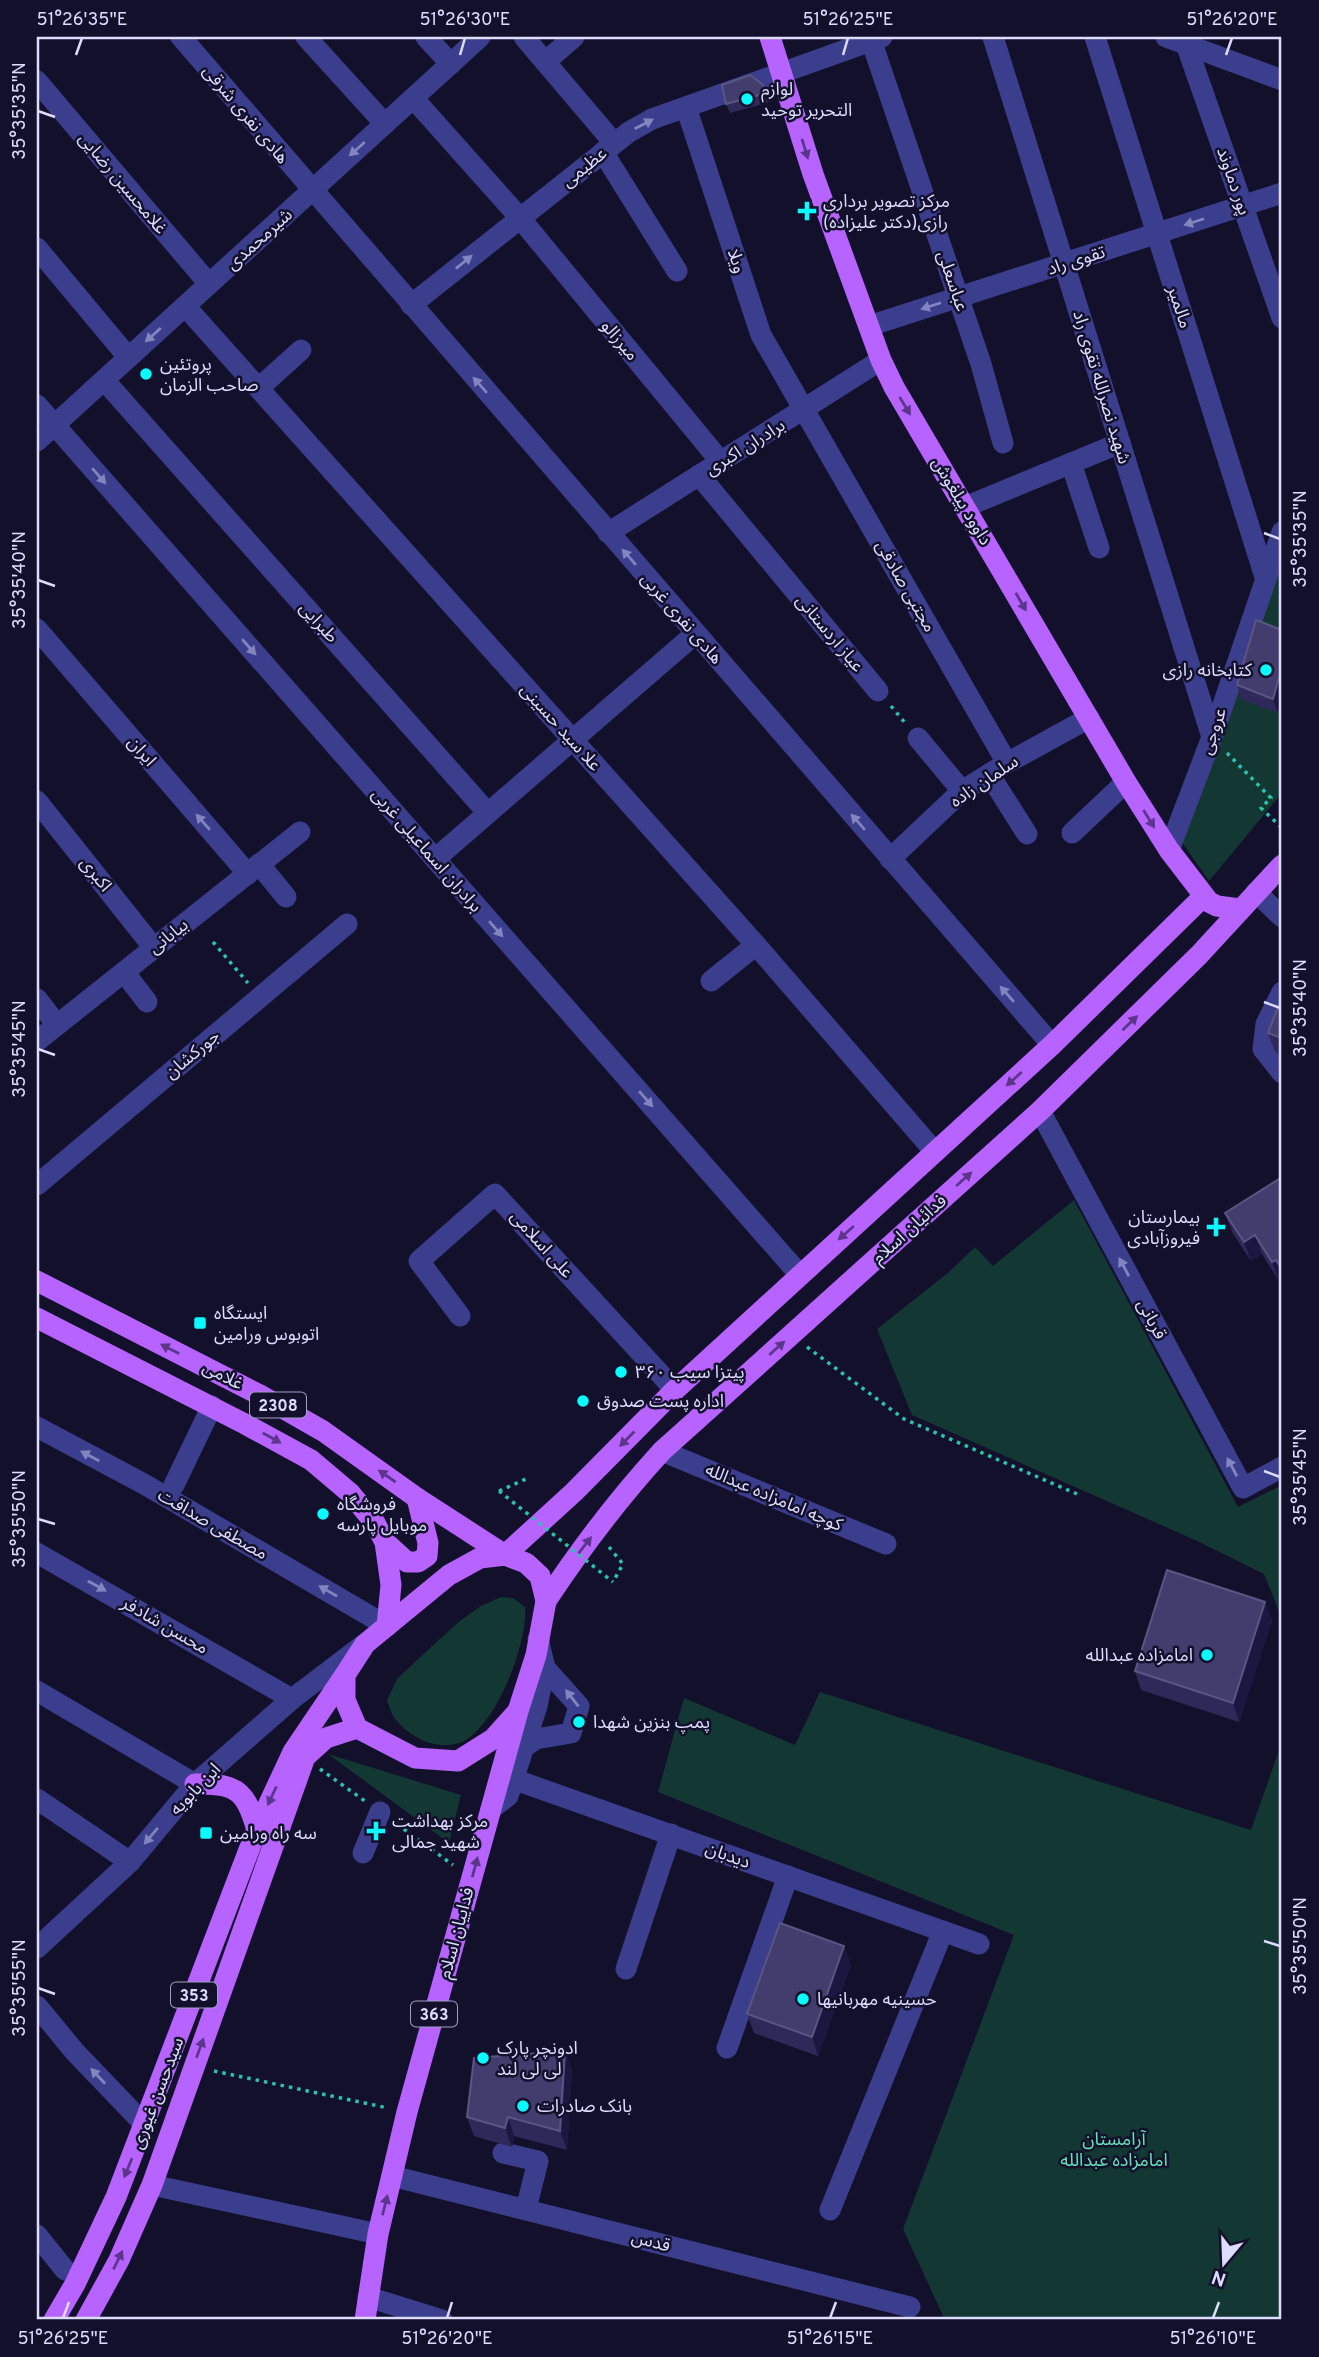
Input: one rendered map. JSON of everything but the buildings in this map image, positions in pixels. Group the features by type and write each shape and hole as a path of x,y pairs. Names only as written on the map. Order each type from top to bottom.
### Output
{"main road":[{"name":"داوود پیلغوش","path":"770,37 813,174 881,360 894,387 1126,782 1168,850 1203,897"},
{"name":"فدائیان اسلام","path":"546,1601 577,1554 626,1490 662,1451 1040,1111 1199,955 1282,865"},
{"path":"505,1555 566,1500 675,1390 1052,1045 1203,897 1217,906 1240,909"},
{"path":"1169,930 1185,930 1192,934 1198,942 1199,955"},
{"name":"غلامی","path":"37,1282 269,1400 323,1431 505,1555"},
{"name":"غلامی","path":"37,1318 212,1406 311,1460 350,1493 375,1523 386,1542 391,1585 387,1626"},
{"path":"386,1542 407,1562 418,1562 426,1556 428,1543 418,1498"},
{"path":"505,1555 526,1563 540,1576 546,1601 536,1655 518,1711 493,1739 458,1761 415,1758 357,1728 345,1700 345,1675 365,1644 449,1575 480,1558 505,1555"},
{"name":"سیدحسن غیوری","path":"54,2320 107,2218 257,1829 293,1752 345,1675"},
{"name":"فداییان اسلام","path":"365,2320 378,2234 407,2112 518,1711"},
{"name":"سیدحسن غیوری","path":"86,2320 119,2260 152,2185 304,1758 326,1738 357,1728"},
{"path":"195,1784 216,1784 232,1788 246,1798 267,1861"}],"street":[{"name":"هادی نفری شرقی","path":"181,37 312,191"},
{"path":"306,37 385,124"},
{"path":"426,37 450,64"},
{"name":"شیرمحمدی","path":"37,440 480,37"},
{"path":"524,37 608,147 677,271"},
{"path":"545,62 574,37"},
{"name":"شهید نصرالله تقوی راد","path":"993,37 1212,737"},
{"name":"مالمیر","path":"1095,37 1265,577"},
{"name":"عظیمی","path":"411,305 608,147 652,120 877,39"},
{"name":"عباسعلی","path":"877,39 981,363 1003,443"},
{"path":"1176,40 1282,80"},
{"name":"پور دماوند","path":"1176,40 1242,206 1282,318"},
{"name":"غلامحسین رضایی","path":"37,81 208,284"},
{"name":"میرزالو","path":"413,98 520,218 721,462"},
{"name":"ویلا","path":"686,107 761,335 804,409"},
{"name":"هادی نفری غربی","path":"312,191 1052,1045"},
{"name":"تقوی راد","path":"869,326 1282,194"},
{"path":"37,248 128,358"},
{"name":"علا سید حسینی","path":"185,306 756,945 935,1152"},
{"path":"259,388 301,350"},
{"name":"برادران اکبری","path":"608,533 881,360"},
{"name":"طبرایی","path":"104,380 487,812"},
{"name":"برادران اسماعیلی غربی","path":"37,405 800,1275"},
{"name":"مجتبی صادقی","path":"804,409 1007,763"},
{"path":"965,507 1120,443"},
{"path":"1071,463 1099,548"},
{"name":"عیاز اردستانی","path":"699,475 878,691"},
{"name":"عروجی","path":"1168,850 1212,737 1282,532"},
{"name":"ایران","path":"37,629 254,869 286,897"},
{"path":"435,859 695,634"},
{"name":"سلمان زاده","path":"890,859 962,791 1089,718"},
{"path":"918,738 962,791"},
{"path":"989,774 1027,834"},
{"path":"1072,833 1126,782"},
{"name":"اکبری","path":"37,801 154,948"},
{"name":"بیابانی","path":"37,1041 300,832"},
{"path":"1256,892 1282,917"},
{"name":"جورکشان","path":"37,1185 347,924"},
{"path":"711,981 756,945"},
{"path":"124,972 147,1002"},
{"path":"1282,992 1266,1024 1264,1049 1282,1073"},
{"path":"37,999 57,1025"},
{"name":"قربانی","path":"1040,1111 1243,1488 1282,1467"},
{"name":"علی اسلامی","path":"460,1316 419,1261 495,1194 675,1390"},
{"path":"174,1485 212,1406"},
{"name":"مصطفی صداقت","path":"37,1427 144,1484 387,1626"},
{"name":"کوچه امامزاده عبدالله","path":"662,1451 886,1544"},
{"name":"محسن شادفر","path":"37,1553 292,1699"},
{"path":"491,1809 508,1796 537,1706 545,1668 538,1639"},
{"name":"ابن بابویه","path":"37,1948 130,1862 195,1784 292,1699 365,1644"},
{"path":"524,1747 537,1739 571,1733 579,1706 545,1668"},
{"path":"37,1691 195,1784"},
{"name":"دیدبان","path":"513,1779 979,1944"},
{"path":"37,1799 130,1862"},
{"path":"363,1853 380,1812"},
{"path":"626,1969 671,1834"},
{"path":"727,2048 788,1876"},
{"path":"830,2210 943,1931"},
{"path":"37,2006 75,2052 145,2125"},
{"path":"503,2153 538,2161 526,2209"},
{"name":"قدس","path":"392,2176 911,2307"},
{"path":"152,2185 378,2234"},
{"path":"37,2235 65,2270"},
{"path":"368,2297 442,2320"}],"path":[{"path":"878,691 918,738"},
{"path":"1212,737 1271,798 1261,808 1282,828"},
{"path":"214,942 260,997"},
{"path":"792,1335 904,1419 1077,1494"},
{"path":"526,1479 499,1491 613,1582 623,1564"},
{"path":"194,2067 407,2112"}],"green space":[{"path":"1282,561 1282,793 1209,881 1179,838"},
{"path":"1074,1200 1238,1507 1282,1485 1282,1619 1264,1574 1195,1540 912,1415 877,1329 949,1272 975,1247 993,1266"},
{"path":"501,1597 513,1598 525,1607 525,1622 517,1658 501,1696 481,1727 464,1741 443,1745 421,1740 397,1721 389,1706 387,1700 397,1679 461,1620 481,1606"},
{"name":"آرامستان امامزاده عبدالله","path":"820,1692 1251,1830 1282,1742 1282,2320 945,2320 903,2229 1014,1935 658,1792 684,1698 795,1745"},
{"path":"328,1754 461,1795 449,1843"}],"place":[{"name":"لوازم التحریر توحید","path":"747,99"},
{"name":"مرکز تصویر برداری رازی(دکتر علیزاده)","path":"807,211"},
{"name":"پروتئین صاحب الزمان","path":"146,374"},
{"name":"کتابخانه رازی","path":"1266,670"},
{"name":"بیمارستان فیروزآبادی","path":"1216,1227"},
{"name":"ایستگاه اتوبوس ورامین","path":"200,1323"},
{"name":"پیتزا سیب ۳۶۰","path":"621,1372"},
{"name":"اداره پست صدوق","path":"583,1401"},
{"name":"فروشگاه موبایل پارسه","path":"323,1514"},
{"name":"امامزاده عبدالله","path":"1207,1655"},
{"name":"پمپ بنزین شهدا","path":"579,1722"},
{"name":"مرکز بهداشت شهید جمالی","path":"376,1831"},
{"name":"سه راه ورامین","path":"206,1833"},
{"name":"حسینیه مهربانیها","path":"803,1999"},
{"name":"ادونچر پارک لی لی لند","path":"483,2058"},
{"name":"بانک صادرات","path":"523,2106"}]}
